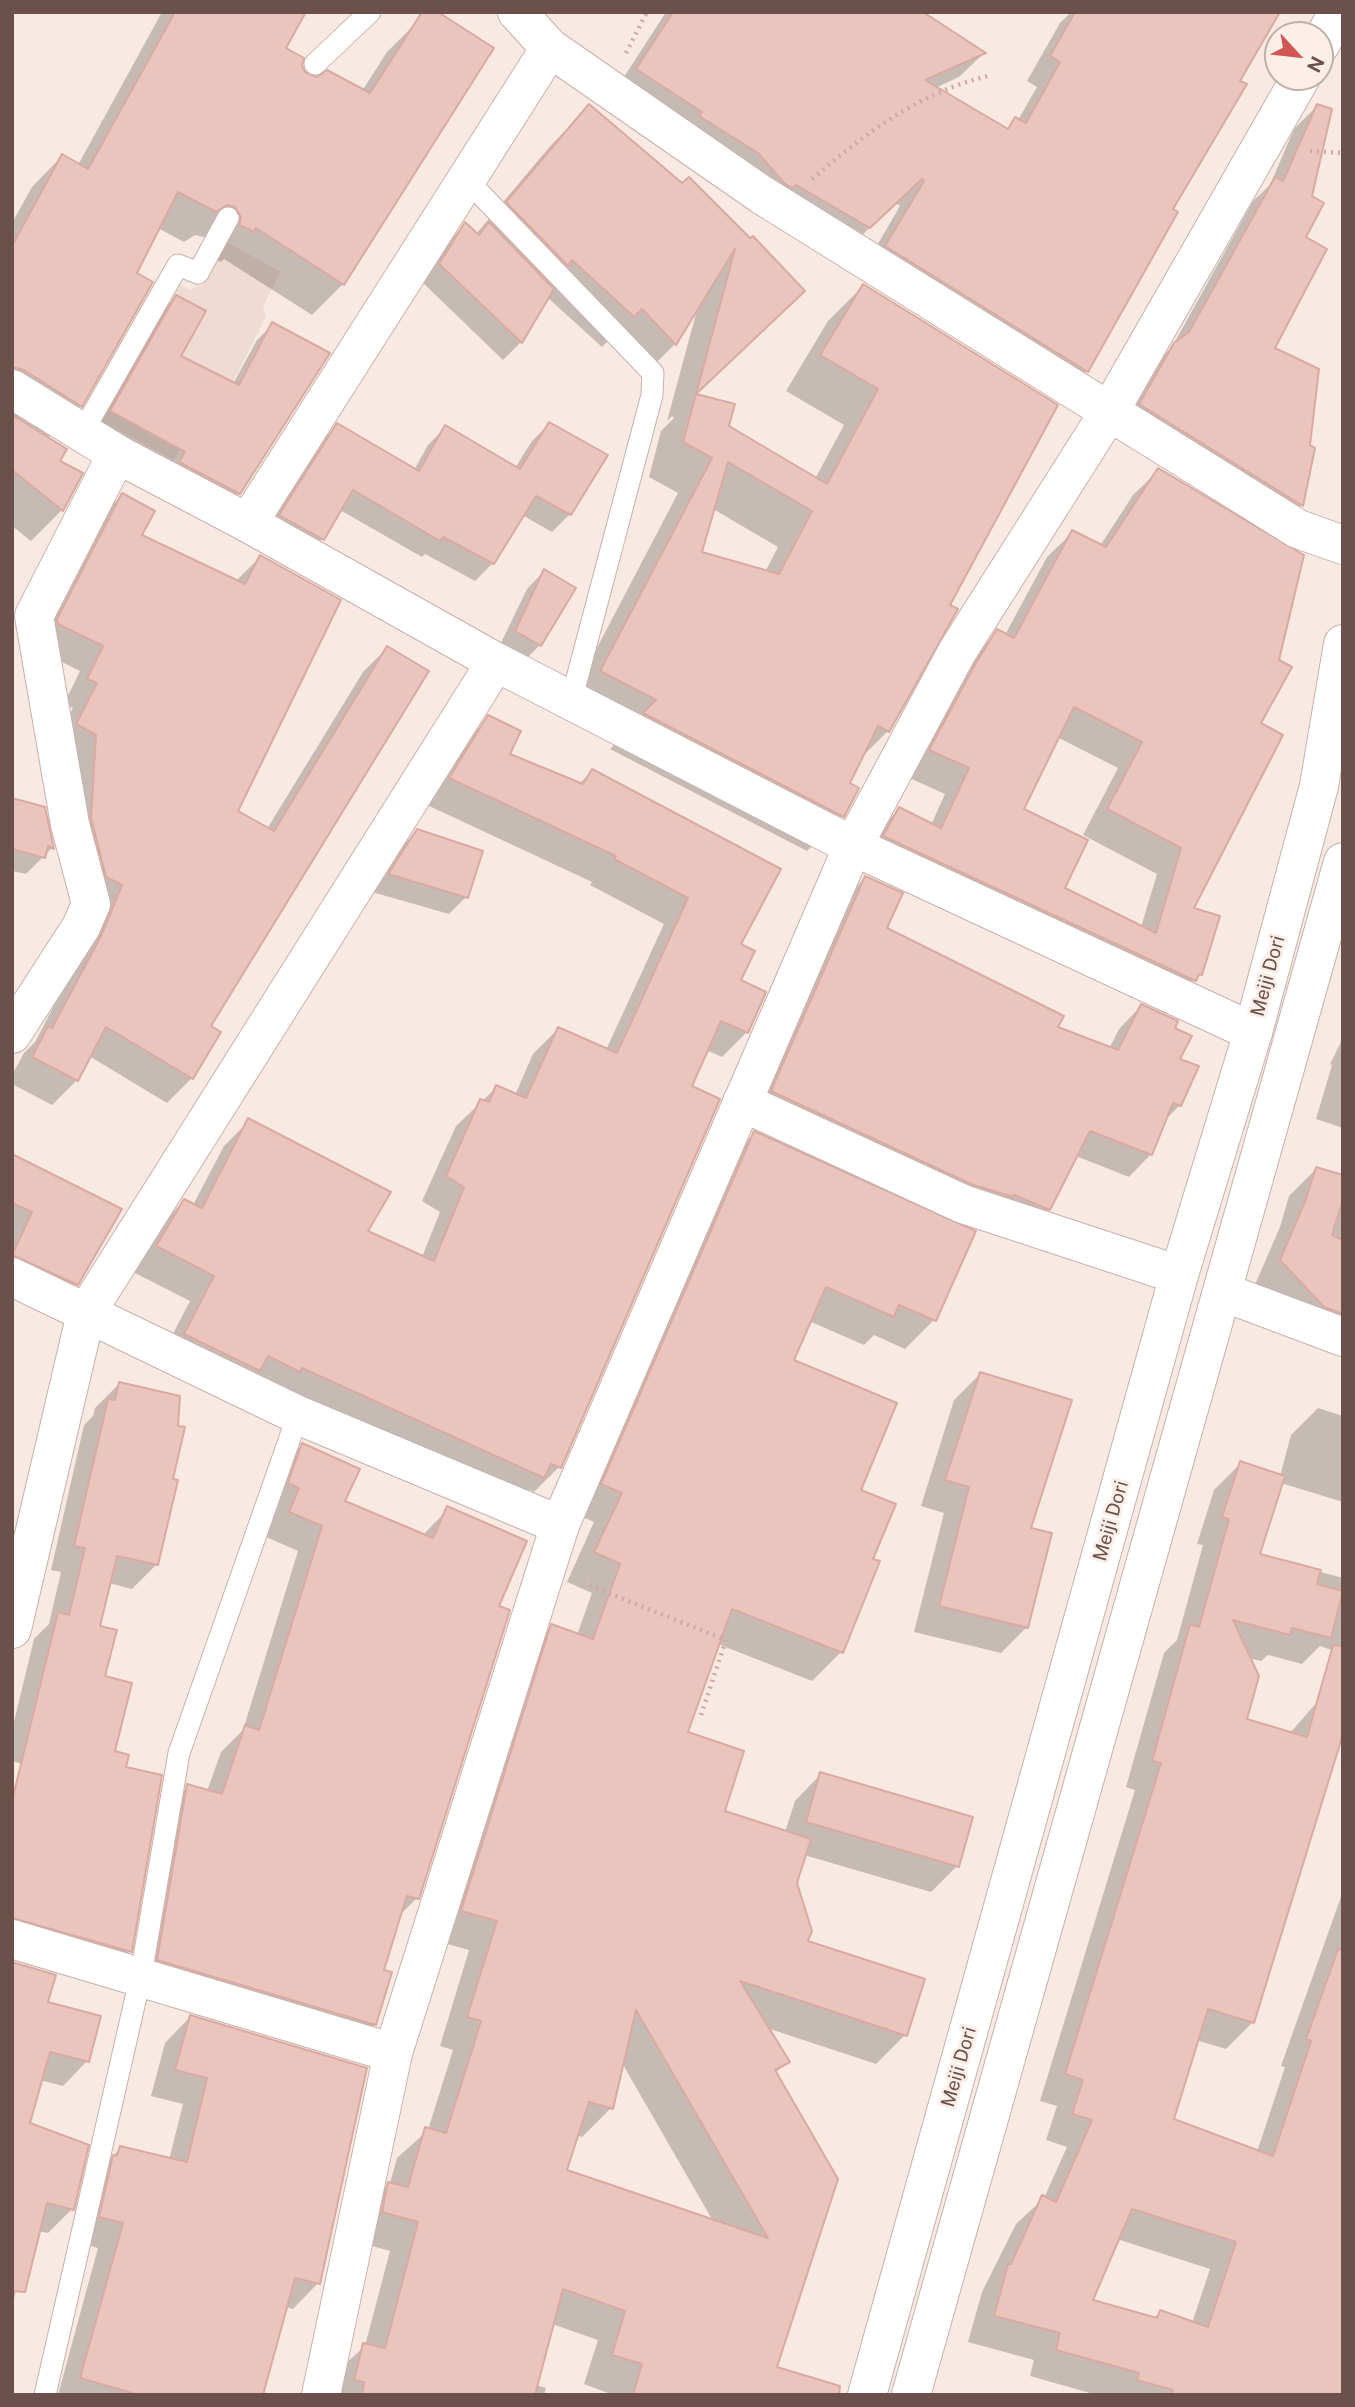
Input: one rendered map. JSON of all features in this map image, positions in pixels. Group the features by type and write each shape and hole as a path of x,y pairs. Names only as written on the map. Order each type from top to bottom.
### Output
{"street":[{"path":"517,12 550,48 780,207 1298,529 1343,545"},
{"path":"247,523 550,48"},
{"path":"321,2395 393,2053 560,1525 853,846 957,652 1109,412 1293,91"},
{"path":"12,389 117,454 571,701 853,846 1253,1032"},
{"path":"12,1034 81,928 91,904 70,824 34,616 117,454"},
{"name":"Meiji Dori","path":"867,2395 1179,1275 1331,787 1343,644"},
{"path":"12,1629 86,1313 496,662"},
{"path":"911,2395 1343,862"},
{"path":"742,1102 963,1204 1179,1275"},
{"path":"12,1278 298,1415 560,1525"},
{"path":"1223,1292 1343,1337"},
{"path":"12,1939 141,1975 393,2053"}],"lane":[{"path":"315,64 370,12"},
{"path":"466,179 653,373 652,395 571,701"},
{"path":"82,433 178,265 198,273 228,218"},
{"path":"45,2395 141,1975 179,1753 298,1415"}],"path":[{"path":"780,207 879,125 906,109 971,80 988,76"},
{"path":"1310,151 1343,153"},
{"path":"546,1569 726,1640 701,1715"}],"shaded area":[{"path":"227,242 281,272 263,306 266,316 209,430 188,434 174,460 95,418 170,279 190,290 205,283"}],"building":[{"path":"175,12 306,12 286,48 304,58 302,66 305,72 317,77 327,70 370,93 422,12 438,12 494,48 344,285 256,228 254,232 239,225 241,217 235,207 227,205 216,212 178,192 137,273 153,282 82,407 24,370 12,367 12,246 62,154 88,169"},
{"path":"673,12 923,12 986,53 925,80 1008,129 1015,117 1026,123 1060,62 1050,56 1075,12 1280,12 1275,21 1264,21 1264,40 1240,81 1247,84 1173,209 1178,212 1088,372 885,246 924,181 922,179 870,228 796,185 792,188 784,183 758,153 699,116 702,112 636,69"},
{"path":"589,104 682,183 689,177 750,238 753,236 805,291 696,394 735,249 676,345 642,309 634,317 572,260 568,266 506,202"},
{"path":"1317,104 1332,109 1312,196 1324,203 1306,237 1327,249 1275,348 1319,369 1310,445 1315,448 1303,506 1139,404 1174,343 1189,332 1275,177 1283,181"},
{"path":"465,222 479,235 489,222 554,289 522,343 439,264"},
{"path":"863,284 1058,405 950,605 958,609 889,732 878,726 850,783 859,788 844,817 643,713 656,700 600,671 712,458 683,442 696,394 735,404 729,426 827,484 878,389 820,355","holes":["728,462 812,511 779,574 702,552"]},
{"path":"176,295 206,311 181,356 239,385 272,322 330,353 240,494 179,462 185,452 110,411"},
{"path":"12,415 67,449 60,461 83,473 63,511 12,470"},
{"path":"549,422 608,455 571,515 536,496 494,564 443,537 440,541 353,490 324,540 279,515 337,423 419,471 445,425 520,469"},
{"path":"1158,468 1304,555 1279,660 1292,667 1261,723 1283,735 1194,908 1220,916 1202,975 1199,974 1196,981 883,836 899,807 941,828 969,768 929,750 976,663 997,629 1014,638 1072,530 1106,547","holes":["1074,707 1142,742 1107,809 1181,848 1156,933 1065,888 1088,840 1024,809"]},
{"path":"122,493 155,511 142,535 245,584 260,555 341,600 238,811 274,831 387,646 429,671 211,1026 221,1032 193,1079 106,1027 78,1081 32,1057 48,1026 52,1028 101,936 122,885 106,877 91,818 96,735 76,724 97,683 87,679 103,646 58,624 57,619"},
{"path":"544,569 576,588 541,646 515,631"},
{"path":"488,715 521,731 510,754 583,784 592,769 781,869 741,944 755,951 741,980 766,992 748,1033 721,1021 692,1086 720,1099 561,1468 551,1464 544,1478 302,1368 300,1372 268,1356 260,1371 184,1334 214,1276 156,1246 184,1199 202,1208 248,1118 391,1192 368,1231 434,1261 464,1187 446,1176 480,1099 489,1102 496,1085 526,1098 558,1027 617,1053 688,898 614,859 616,856 449,778"},
{"path":"12,798 45,807 54,849 48,846 45,858 12,849"},
{"path":"417,829 483,851 468,898 388,874"},
{"path":"865,876 903,893 887,928 1064,1016 1058,1027 1118,1050 1141,1004 1178,1021 1175,1028 1192,1036 1180,1059 1199,1066 1181,1106 1173,1103 1152,1155 1090,1131 1050,1210 1014,1195 1013,1197 971,1184 771,1091"},
{"path":"754,1131 976,1231 936,1321 899,1305 894,1317 826,1287 794,1360 897,1403 861,1490 896,1504 873,1559 880,1561 843,1653 732,1609 688,1732 744,1751 725,1811 811,1839 797,1883 812,1931 808,1941 925,1979 907,2036 740,1981 790,2062 775,2070 838,2179 777,2367 840,2386 839,2395 633,2395 642,2364 612,2355 625,2311 563,2289 535,2395 362,2395 364,2382 354,2380 363,2343 385,2348 418,2222 382,2212 388,2182 408,2187 425,2127 446,2133 481,2021 467,2017 497,1921 461,1911 551,1624 593,1639 620,1564 594,1552 622,1493 601,1484","holes":["636,2010 768,2238 567,2170 589,2102 613,2109"]},
{"path":"12,1154 122,1209 78,1285 12,1255 32,1212 12,1203"},
{"path":"1316,1167 1343,1175 1343,1200 1332,1235 1343,1240 1343,1314 1324,1307 1280,1260 1306,1199"},
{"path":"980,1372 1072,1400 1031,1528 1052,1533 1028,1628 939,1606 969,1487 945,1480"},
{"path":"119,1382 180,1396 178,1426 185,1427 173,1479 178,1480 158,1565 117,1556 100,1626 117,1630 105,1676 132,1683 115,1751 129,1755 126,1767 162,1775 132,1952 12,1918 12,1801 58,1612 69,1615 85,1548 74,1546 108,1399 115,1400"},
{"path":"302,1443 360,1469 345,1501 433,1538 447,1506 527,1541 499,1606 510,1610 419,1899 407,1896 404,1905 384,1970 392,1972 376,2025 157,1960 187,1784 222,1794 245,1725 259,1730 322,1526 289,1512 299,1488 288,1483"},
{"path":"1240,1461 1285,1476 1260,1554 1321,1570 1317,1584 1343,1591 1331,1638 1292,1628 1290,1635 1233,1620 1259,1676 1247,1719 1307,1737 1333,1645 1343,1646 1343,1734 1254,2023 1208,2009 1174,2119 1273,2156 1311,2041 1306,2039 1338,1949 1343,1950 1343,2395 1172,2395 1173,2390 1137,2380 1139,2373 1056,2350 1060,2333 994,2316 1008,2264 1011,2264 1042,2195 1056,2202 1092,2120 1072,2114 1083,2080 1065,2074 1161,1763 1152,1761 1190,1624 1199,1627 1229,1519 1222,1517","holes":["1132,2209 1236,2242 1208,2327 1160,2310 1157,2318 1093,2300"]},
{"path":"820,1772 973,1817 959,1867 806,1822"},
{"path":"12,1962 56,1975 48,2002 101,2016 89,2062 50,2052 30,2123 89,2145 74,2210 47,2203 25,2292 12,2291"},
{"path":"190,2015 367,2068 320,2284 295,2278 263,2395 139,2395 80,2378 123,2223 99,2217 113,2155 117,2156 120,2146 187,2162 207,2078 175,2070"}]}
